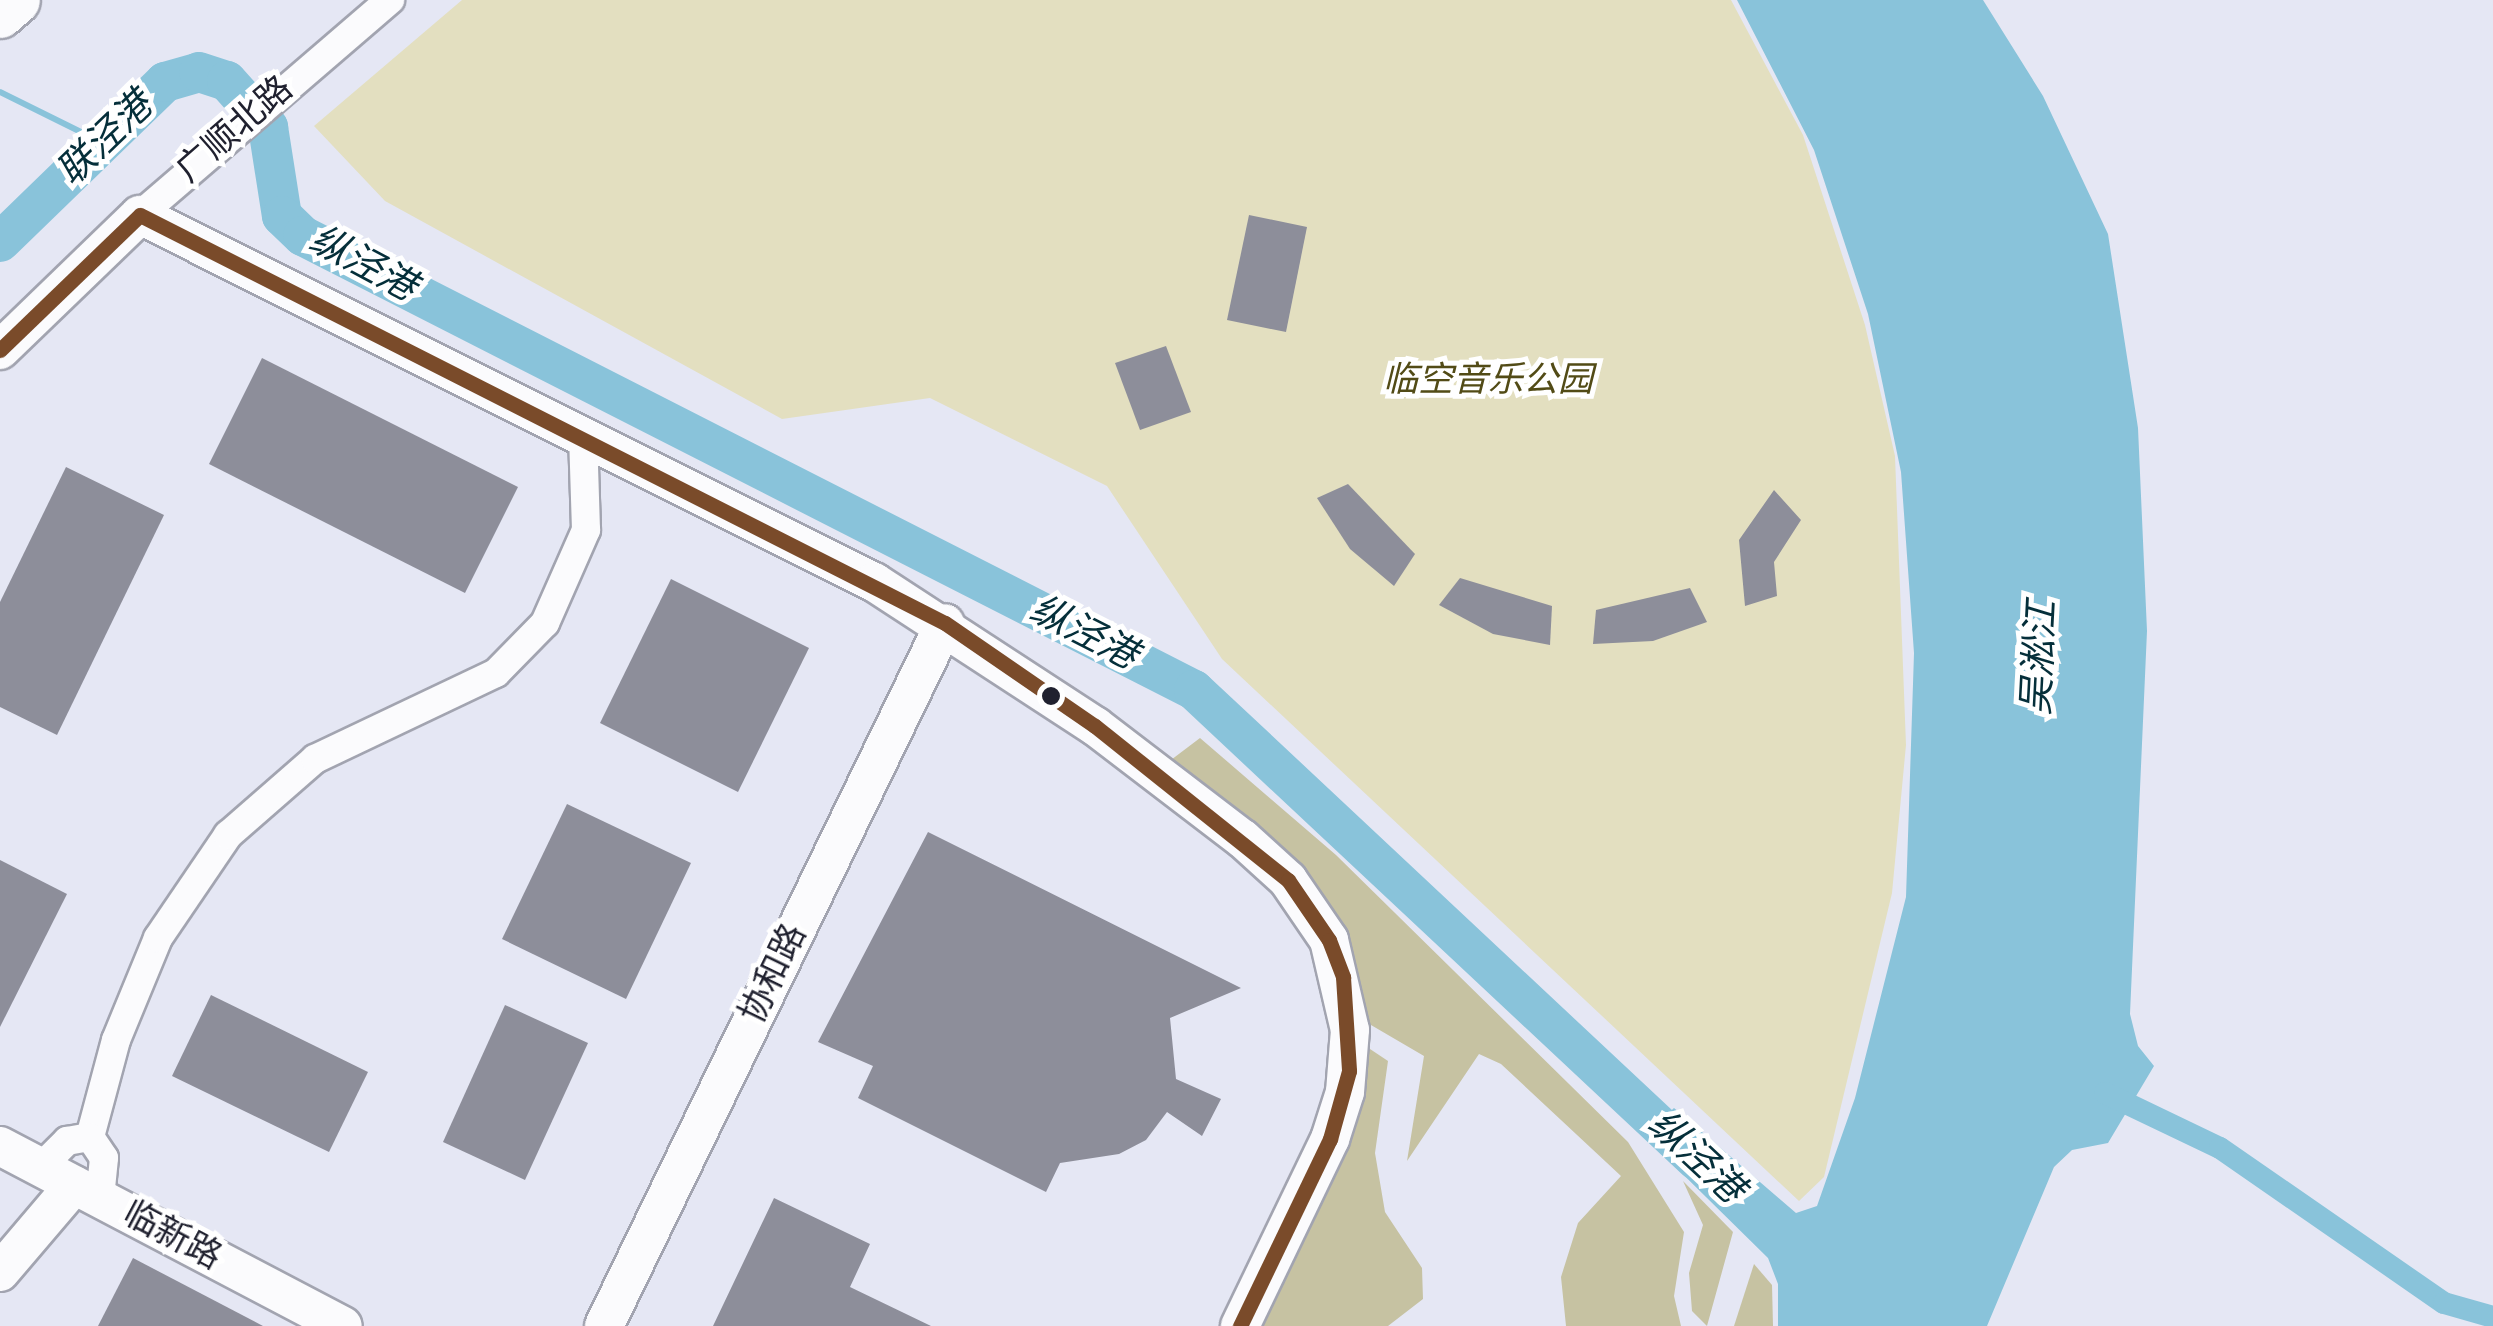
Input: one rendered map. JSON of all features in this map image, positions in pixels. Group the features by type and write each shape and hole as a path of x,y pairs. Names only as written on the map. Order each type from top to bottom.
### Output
{"highway":[{"path":"0,14 16,0"}],"street":[{"name":"广顺北路","path":"0,350 229,135 390,0"},
{"path":"140,215 945,623 1243,840 1318,921 1346,994 1345,1092 1240,1326"},
{"path":"0,1272 87,1192 104,1158 90,1137 116,1040 158,938 228,835 315,759 496,673 544,623 586,530 583,437"},
{"name":"协和路","path":"604,1326 945,623"},
{"path":"41,1167 67,1142 90,1137"},
{"name":"临新路","path":"0,1146 343,1326"}],"green space":[{"name":"临空音乐公园","path":"462,0 1731,0 1803,135 1865,325 1895,456 1906,745 1892,893 1824,1177 1799,1201 1222,659 1107,486 930,398 782,419 385,201 314,126"}],"shaded area":[{"path":"1200,738 1336,855 1628,1142 1684,1232 1674,1296 1681,1326 1566,1326 1561,1277 1578,1223 1621,1176 1501,1064 1479,1054 1407,1161 1424,1056 1359,1018 1347,951 1163,766"},
{"path":"1361,1043 1388,1061 1375,1153 1385,1212 1422,1268 1423,1299 1388,1326 1254,1326"},
{"path":"1683,1181 1733,1232 1707,1326 1692,1311 1689,1273 1703,1225"},
{"path":"1754,1264 1772,1285 1773,1326 1734,1326"}],"water":[{"name":"吴淞江","path":"1737,0 1983,0 2043,96 2108,234 2138,428 2147,631 2130,1014 2138,1046 2154,1066 2108,1143 2072,1150 2054,1167 1987,1326 1778,1326 1778,1284 1768,1258 1644,1136 1674,1108 1796,1213 1817,1206 1855,1098 1906,897 1914,653 1901,472 1868,314 1814,150"}],"building":[{"path":"1249,215 1307,227 1286,332 1227,320"},
{"path":"1166,346 1191,412 1140,430 1115,363"},
{"path":"262,358 518,487 465,593 209,464"},
{"path":"66,467 164,515 57,735 0,707 0,602"},
{"path":"1348,484 1415,554 1394,586 1350,549 1317,498"},
{"path":"1774,490 1801,520 1774,562 1777,596 1745,606 1739,540"},
{"path":"1460,578 1552,606 1550,645 1493,634 1439,605"},
{"path":"671,579 809,648 738,792 600,723"},
{"path":"1690,588 1707,622 1653,641 1593,644 1596,610"},
{"path":"567,804 691,863 626,999 502,939"},
{"path":"928,832 1241,988 1170,1018 1176,1079 1221,1099 1202,1136 1167,1112 1146,1140 1119,1154 1060,1163 1046,1192 858,1098 873,1066 818,1042"},
{"path":"0,860 67,894 0,1027"},
{"path":"211,995 368,1072 329,1152 172,1076"},
{"path":"505,1005 588,1043 525,1180 443,1142"},
{"path":"774,1198 870,1244 850,1287 931,1326 713,1326"},
{"path":"133,1258 263,1326 98,1326"}],"waterway":[{"name":"纵泾港","path":"0,242 165,82 199,72 227,81 268,127 282,216 303,236 1194,690 1696,1160"},
{"name":"联泾港","path":"0,92 99,141"},
{"path":"2105,1093 2220,1148 2444,1303 2493,1317"}],"transit line":[{"path":"140,215 945,623 1095,726 1288,880 1329,940 1343,977 1349,1071 1330,1139 1240,1326"},
{"path":"0,350 140,215"}]}
